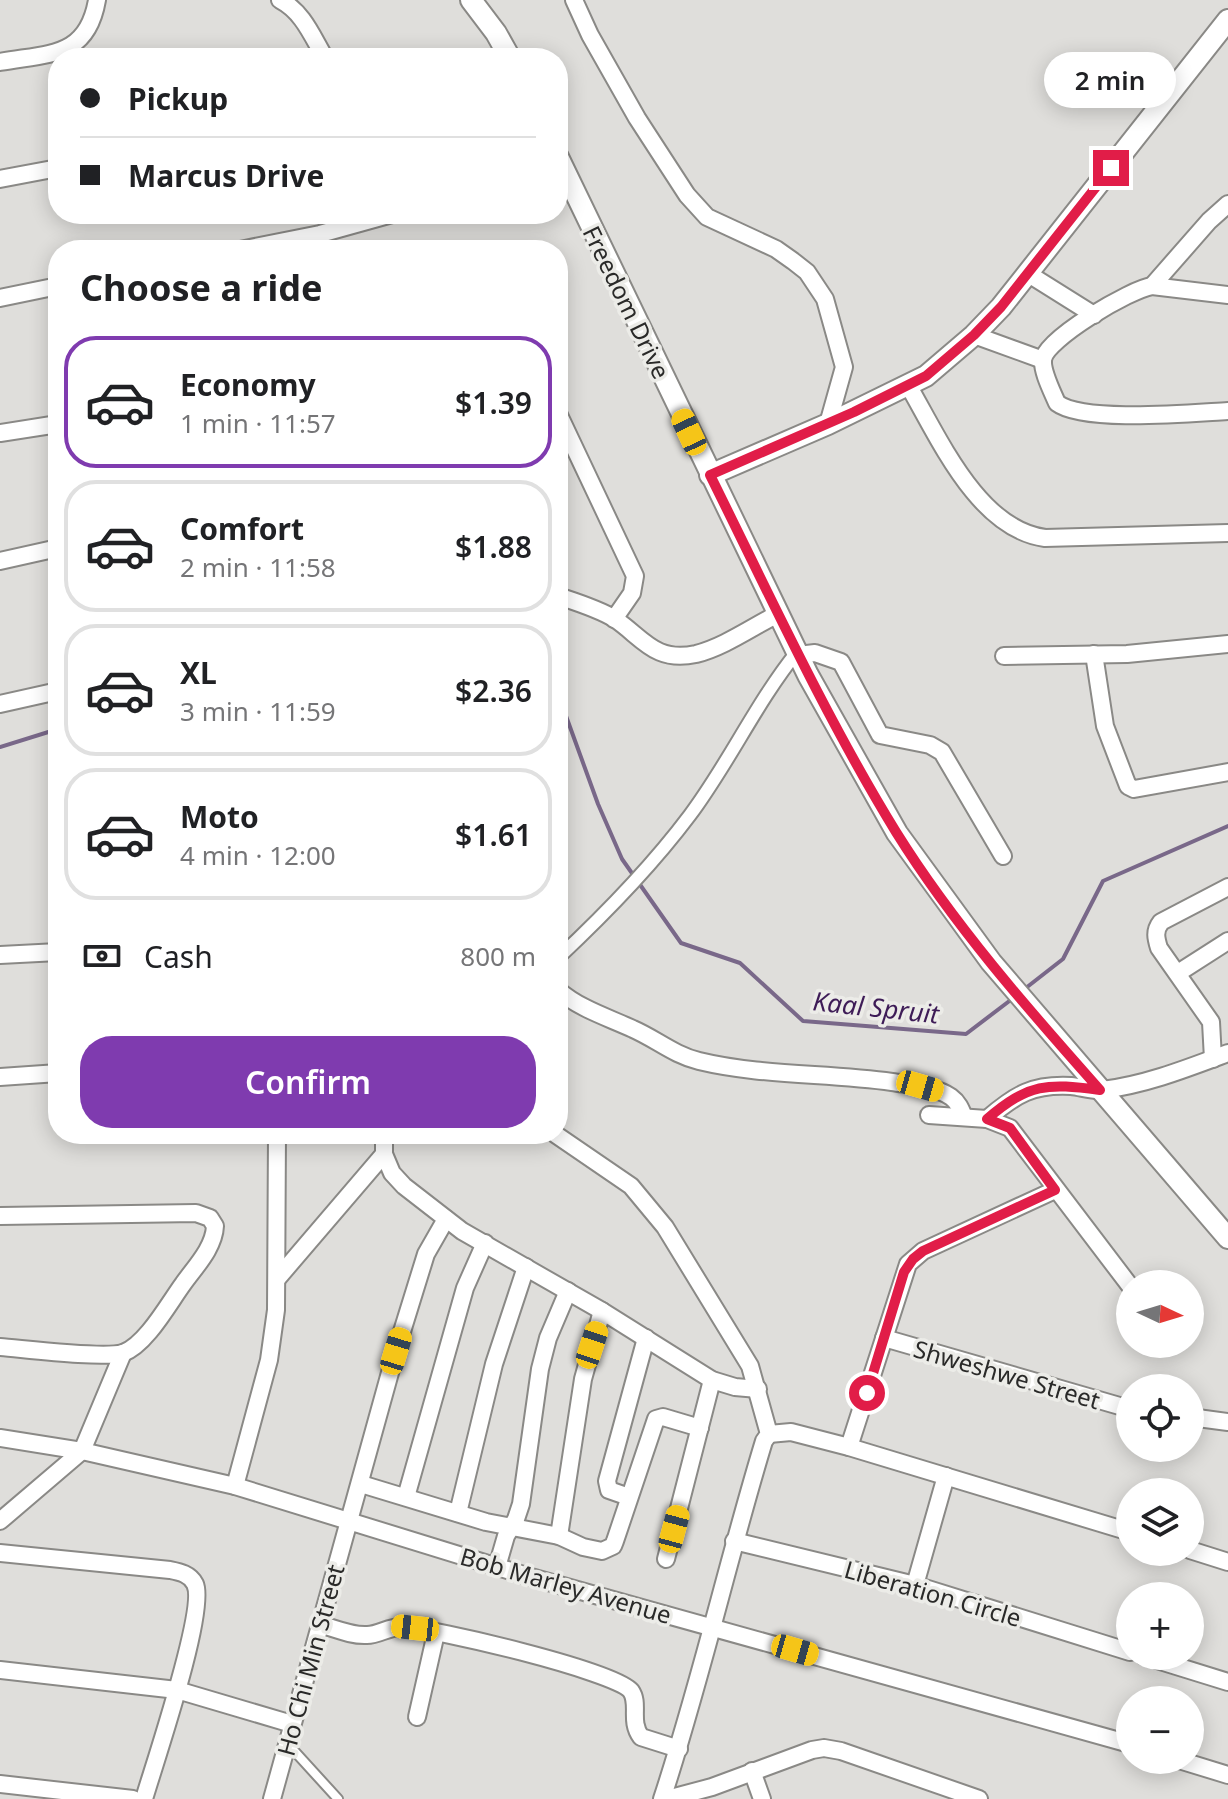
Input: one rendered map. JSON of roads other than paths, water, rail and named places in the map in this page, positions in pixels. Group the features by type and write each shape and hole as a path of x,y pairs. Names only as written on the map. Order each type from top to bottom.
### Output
{"street":[{"path":"63,48 79,41 91,24 97,0"},
{"path":"280,0 304,20 319,48"},
{"path":"471,0 504,48"},
{"path":"574,0 637,118 687,195 707,217 776,249 793,261 807,272 825,299 844,367 828,424"},
{"path":"710,475 828,424 926,376 974,335 1228,20"},
{"path":"0,62 48,53"},
{"path":"0,179 48,170"},
{"name":"Freedom Drive","path":"568,178 797,653 897,833 991,962 1228,1238"},
{"path":"1152,286 1191,240 1228,204"},
{"path":"290,240 356,224"},
{"path":"1027,273 1094,315"},
{"path":"1228,295 1152,286 1130,293 1051,346 1043,360 1057,403 1070,410 1101,414 1228,411"},
{"path":"0,298 48,288"},
{"path":"974,335 1043,360"},
{"path":"908,385 975,494 1004,523 1020,533 1045,538 1228,533"},
{"path":"0,433 48,426"},
{"path":"568,444 635,576 632,593 614,619"},
{"path":"0,561 48,550"},
{"path":"568,600 614,619 656,651 688,655 712,648 778,614"},
{"path":"1004,656 1094,654 1228,644"},
{"path":"568,948 627,889 678,830 699,802 777,677 797,653 815,653 841,662 880,735 930,745 942,752 1003,856"},
{"path":"1094,654 1105,726 1128,786 1134,789 1228,772"},
{"path":"0,704 48,693"},
{"path":"987,1119 1006,1103 1033,1088 1073,1086 1100,1090 1162,1076 1220,1056 1211,1022 1159,948 1157,928 1180,911 1228,887"},
{"path":"1178,973 1228,941"},
{"path":"0,955 48,953"},
{"path":"568,997 694,1060 720,1066 920,1086 949,1096 958,1104 964,1117"},
{"path":"0,1077 48,1074"},
{"path":"929,1115 987,1119 1010,1128 1118,1270"},
{"path":"568,1143 623,1180 648,1203 665,1227 747,1361 758,1389 769,1434"},
{"path":"235,1486 271,1351 277,1279 277,1144"},
{"path":"384,1144 384,1154 392,1173 446,1219 712,1380 735,1387 758,1389"},
{"path":"277,1279 384,1154"},
{"path":"849,1447 904,1272 913,1259 923,1251 1055,1190"},
{"path":"0,1216 196,1213 210,1218 215,1226 208,1249 145,1336 123,1353 82,1451 0,1521"},
{"name":"Ho Chi Min Street","path":"272,1799 419,1274 430,1245 446,1219"},
{"path":"406,1497 465,1288 485,1243"},
{"path":"458,1513 494,1364 526,1267"},
{"path":"497,1567 522,1497 540,1369 548,1338 568,1291"},
{"path":"559,1536 585,1369 602,1311"},
{"path":"629,1497 609,1490 607,1481 646,1338"},
{"name":"Shweshwe Street","path":"884,1338 1116,1405"},
{"path":"0,1347 123,1353"},
{"path":"666,1559 712,1380"},
{"path":"361,1484 486,1522 559,1536 583,1547 608,1549 615,1541 658,1417 700,1428"},
{"path":"1204,1419 1228,1422"},
{"path":"979,1799 831,1748 812,1750 696,1792 664,1799 764,1441 769,1434 791,1432 1116,1528"},
{"name":"Bob Marley Avenue","path":"0,1438 82,1451 235,1486 497,1567 1116,1740"},
{"path":"915,1585 946,1476"},
{"name":"Liberation Circle","path":"734,1541 915,1585 1116,1648"},
{"path":"0,1553 170,1570 190,1577 198,1592 198,1604 177,1690 144,1799"},
{"path":"1204,1554 1228,1562"},
{"path":"319,1624 366,1635 398,1627 436,1633 505,1648 599,1675 624,1685 631,1692 635,1701 634,1723 641,1737 679,1749"},
{"path":"417,1717 436,1633"},
{"path":"0,1670 177,1690 292,1724"},
{"path":"1189,1670 1228,1682"},
{"path":"1204,1768 1228,1775"},
{"path":"752,1771 762,1799"},
{"path":"0,1784 133,1799"}],"lane":[{"path":"287,1743 338,1799"}],"waterway":[{"name":"Kaal Spruit","path":"568,722 622,859 681,943 740,963 803,1021 966,1034 1012,999"},
{"name":"Kaal Spruit","path":"0,747 48,732"},
{"name":"Kaal Spruit","path":"1022,991 1063,959 1103,881 1228,826"}]}
